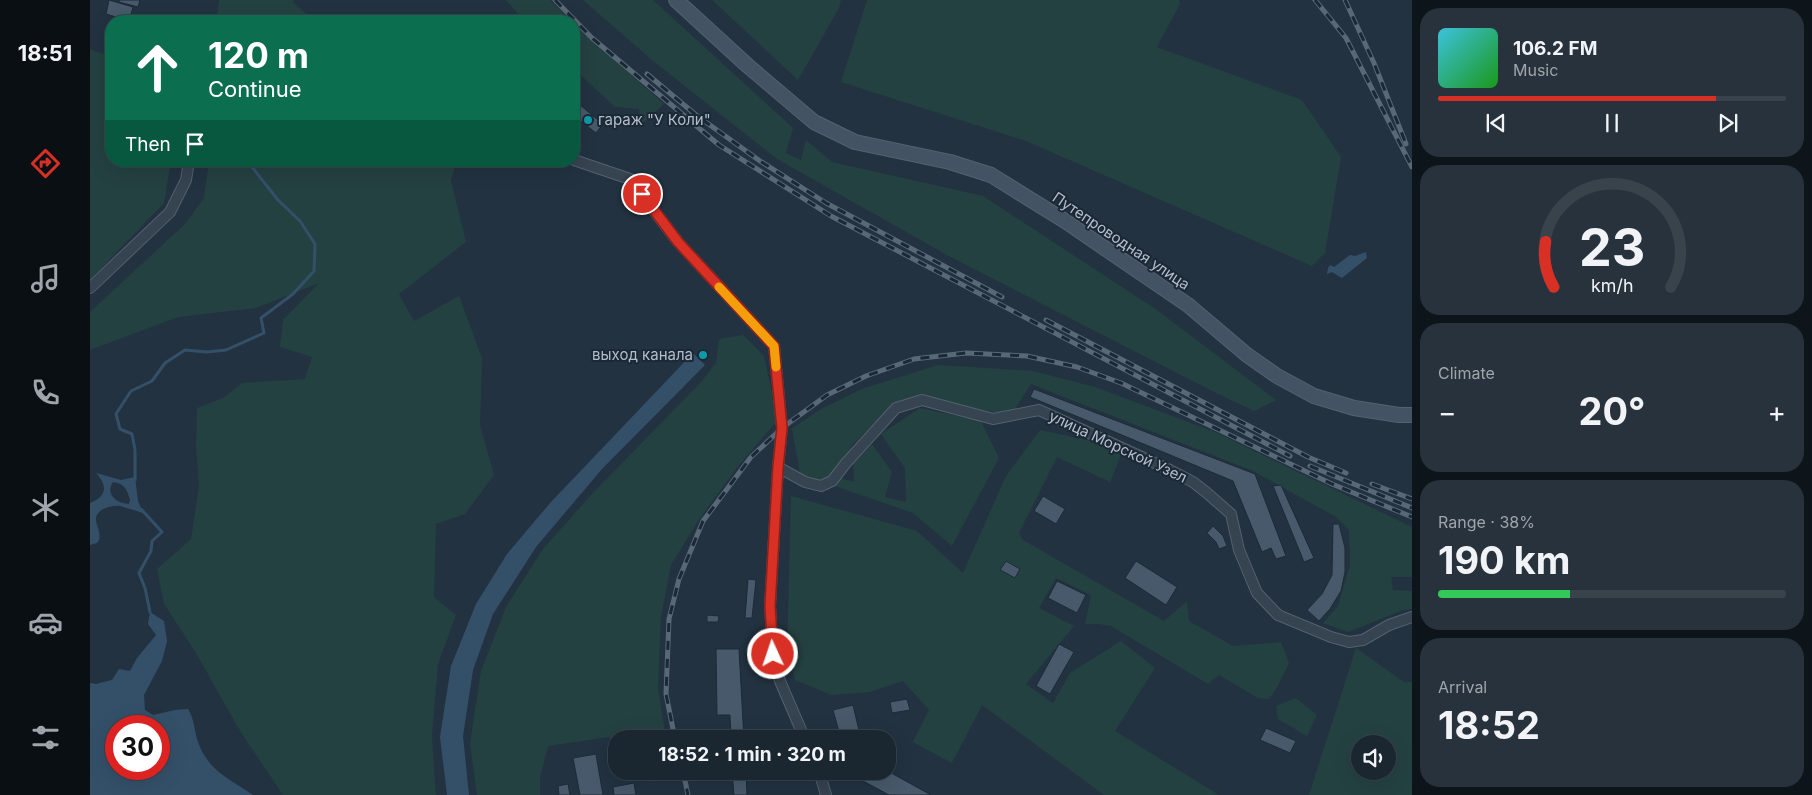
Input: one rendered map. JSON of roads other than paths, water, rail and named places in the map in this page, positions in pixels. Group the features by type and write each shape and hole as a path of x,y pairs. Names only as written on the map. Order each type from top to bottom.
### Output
{"main road":[{"name":"Путепроводная улица","path":"676,0 748,66 814,122 855,142 950,162 991,175 1065,221 1188,305 1248,355 1277,376 1314,396 1354,408 1398,415 1412,415"}],"street":[{"path":"580,162 630,179 678,242 774,346 782,428 770,606 773,654 780,681 801,730"},
{"path":"90,288 170,212 186,180 188,167"},
{"name":"улица Морской Узел","path":"778,467 805,482 821,486 832,481 852,455 896,408 922,400 993,419 1039,410 1170,470 1193,482 1207,493 1230,514 1239,550 1257,593 1278,615 1331,638 1349,642 1363,640 1389,625 1412,617"},
{"path":"822,780 826,795"}],"water":[{"path":"1366,252 1367,258 1342,278 1332,272 1327,274 1330,265 1334,267 1350,255 1355,256"},
{"path":"693,353 705,365 602,469 536,547 493,614 473,670 463,736 469,795 447,795 440,737 451,666 476,604 507,554 551,502"},
{"path":"96,473 121,480 135,477 138,501 143,513 120,506 101,510 96,516 100,535 99,540 97,543 90,545 90,503 103,494 104,486","holes":["113,482 126,490 130,500 129,504 116,500 111,494 110,490"]},
{"path":"150,612 164,621 167,641 162,661 144,695 145,710 153,715 188,709 192,717 198,742 208,760 228,779 253,795 90,795 90,683 96,684 112,680 119,669 130,671 137,658 156,635 148,624"}],"waterway":[{"path":"135,480 135,450 132,434 120,429 116,414 131,391 152,381 165,363 185,350 207,352 226,350 264,333 261,318 293,294 314,271 315,244 300,221 278,200 252,167"},
{"path":"141,509 162,532 152,541 151,551 139,573 145,588 150,612"}],"railway":[{"path":"555,0 570,15"},
{"path":"1315,0 1346,38 1412,167"},
{"path":"1345,0 1374,63 1406,144"},
{"path":"580,26 592,38 719,145 831,216 1290,456"},
{"path":"647,74 696,115 760,161 826,203 1002,297"},
{"path":"1046,320 1308,457 1346,473"},
{"path":"673,730 666,694 669,619 679,579 703,521 751,457 782,428 827,395 866,376 914,359 966,353 1027,356 1077,367 1121,383 1332,484 1412,517"},
{"path":"1310,466 1412,508"},
{"path":"1372,484 1412,499"},
{"path":"685,780 688,795"}],"place":[{"name":"гараж \"У Коли\"","path":"588,120"},
{"name":"выход канала","path":"703,355"}]}
